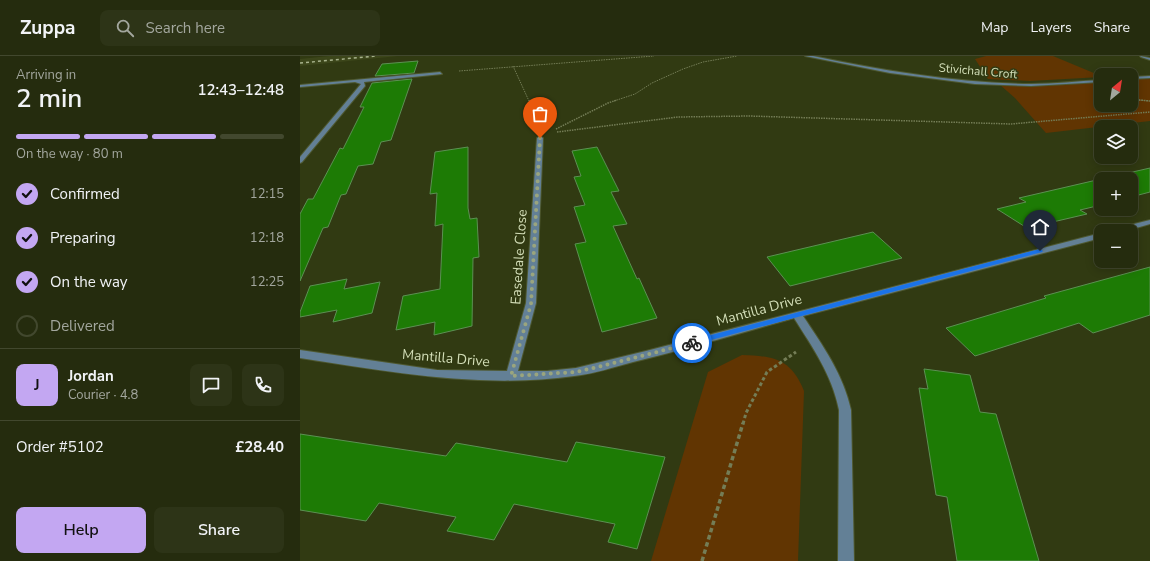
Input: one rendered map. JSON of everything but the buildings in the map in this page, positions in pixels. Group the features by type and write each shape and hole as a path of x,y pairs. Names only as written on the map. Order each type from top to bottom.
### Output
{"street":[{"name":"Stivichall Croft","path":"807,56 884,70 989,83 1043,85 1094,81"},
{"path":"1142,56 1150,59"},
{"path":"300,86 360,82 392,77 440,73"},
{"path":"1138,78 1150,77"},
{"path":"300,161 363,85 360,82"},
{"name":"Easedale Close","path":"511,376 531,304 542,136"},
{"path":"1138,225 1150,222"},
{"name":"Mantilla Drive","path":"300,354 437,374 511,376 562,373 602,366 1094,237"},
{"path":"797,314 814,341 842,394 845,410 846,561"}],"path":[{"path":"440,73 654,56"},
{"path":"542,136 608,103 635,94 652,83 683,69 703,62 737,56"},
{"path":"513,66 542,136"},
{"path":"1138,100 1150,101"},
{"path":"542,136 678,117 749,116 1011,124 1150,112"},
{"path":"702,561 746,413 767,372 814,341"}],"shaded area":[{"path":"329,56 398,56 300,66 300,59"},
{"path":"986,56 1053,56 1094,73 1094,77 1030,81 988,79 975,59"},
{"path":"1150,77 1150,121 1138,122 1138,120 1094,120 1094,127 1046,133 1015,98 999,84 1029,85 1094,81 1094,112 1138,112 1138,78"},
{"path":"742,355 772,358 780,361 793,372 804,391 798,561 651,561 708,372"}],"railway":[{"path":"300,63 376,56"}],"way so far":[{"path":"540,138 531,304 511,376 547,375 576,372 692,343"}],"route":[{"path":"692,343 797,314 1040,251"}]}
